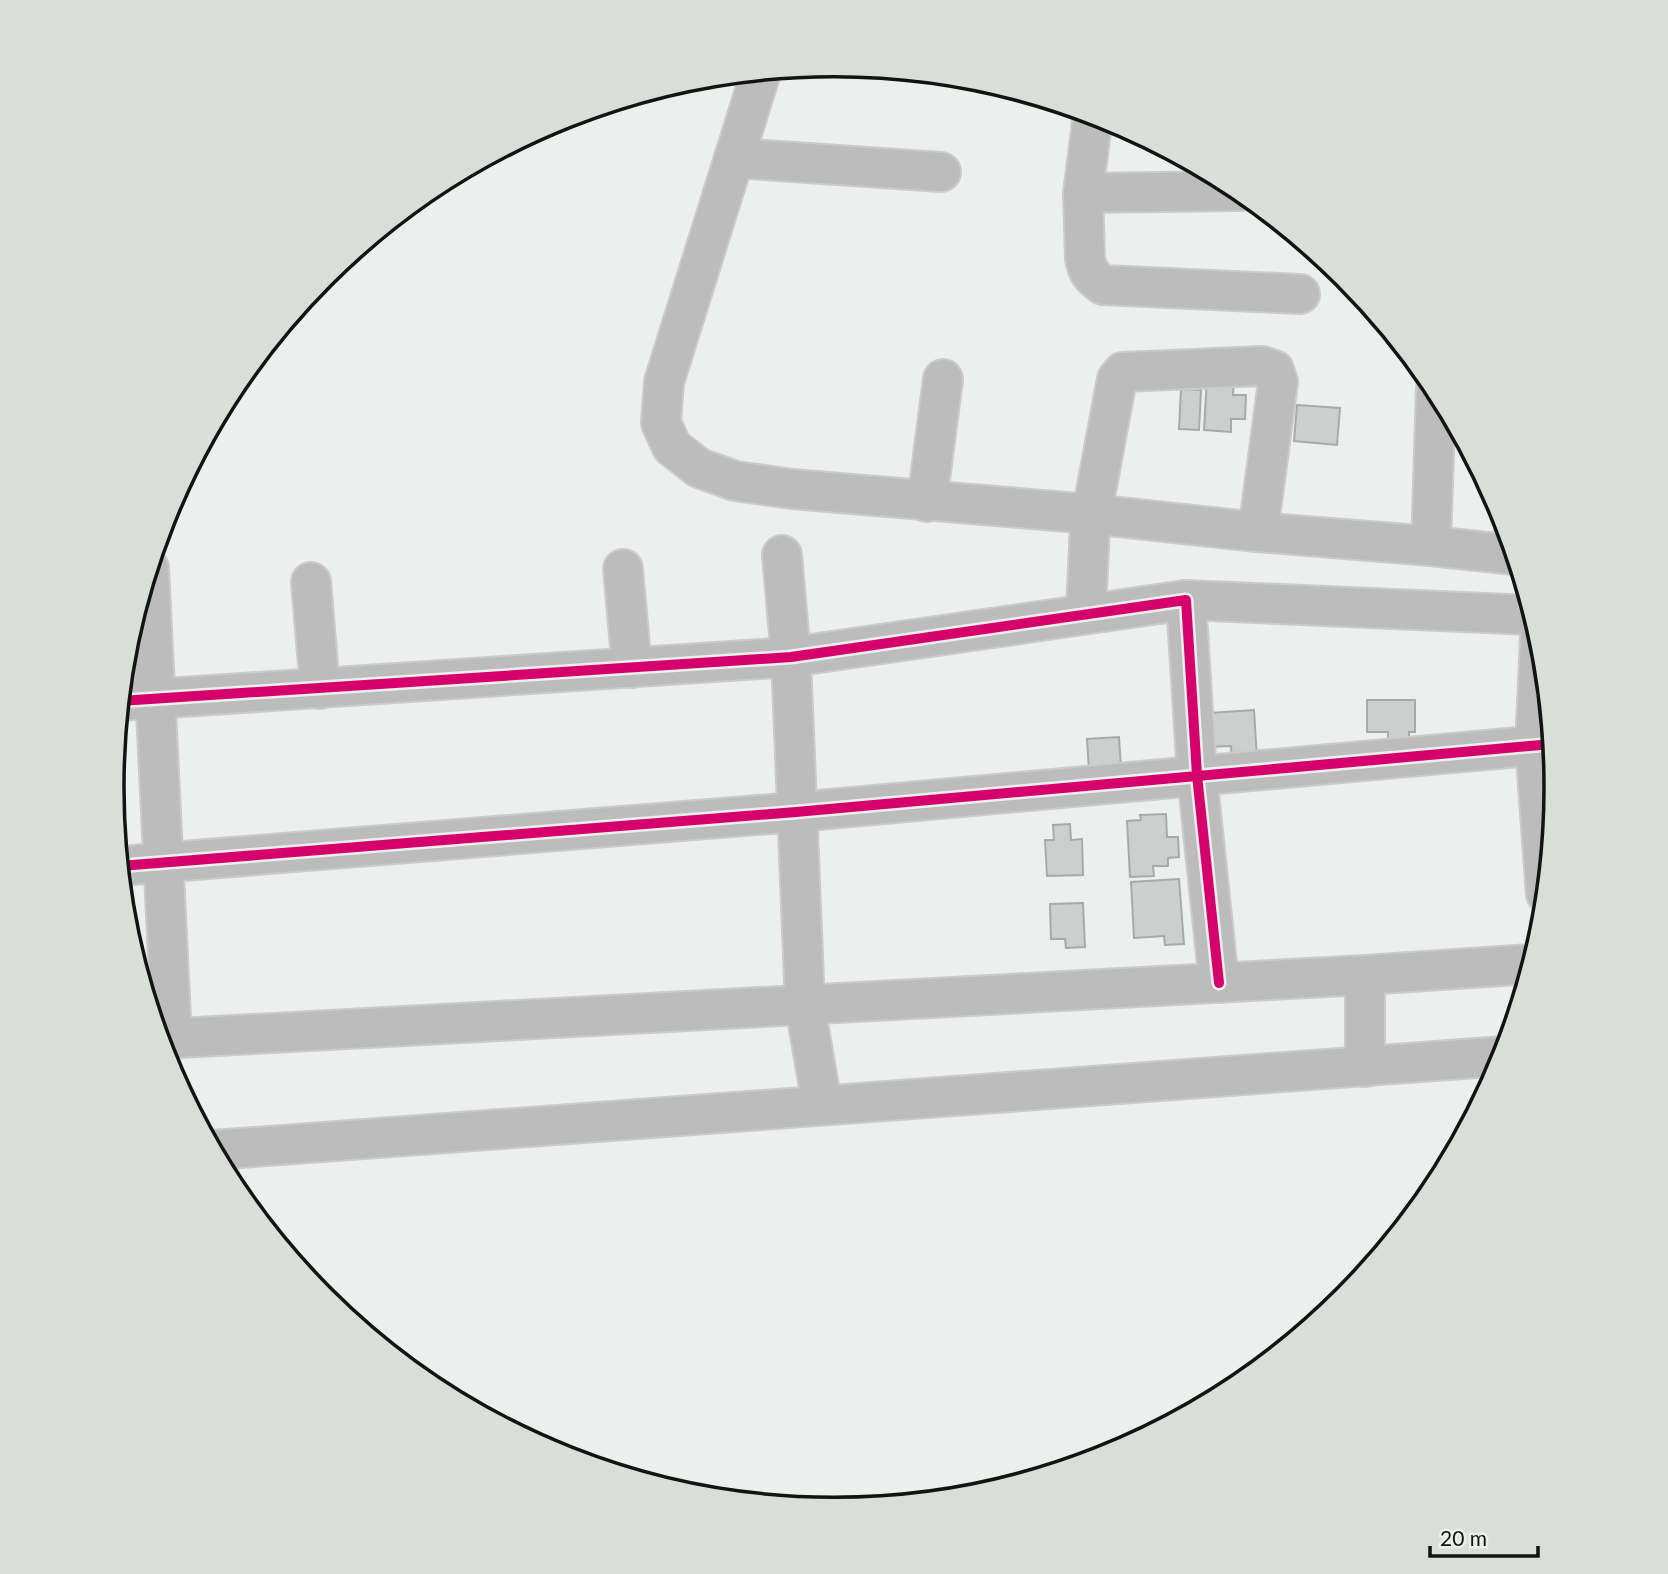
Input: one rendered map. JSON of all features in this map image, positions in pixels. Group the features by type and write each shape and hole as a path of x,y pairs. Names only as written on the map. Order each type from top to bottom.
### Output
{"street":[{"path":"758,82 664,383 661,423 672,447 699,468 735,481 927,502 1090,528 1258,532 1504,554"},
{"path":"1092,126 1083,193 1086,268 1093,277 1103,285 1300,294"},
{"path":"734,158 941,172"},
{"path":"1083,193 1219,191"},
{"path":"1086,613 1090,528 1117,379 1123,372 1262,366 1274,370 1278,383 1258,532"},
{"path":"927,502 943,379"},
{"path":"1431,546 1435,411"},
{"path":"782,555 791,657 804,1005 822,1105"},
{"path":"623,569 632,668"},
{"path":"311,582 320,689"},
{"path":"1186,600 1197,775 1219,983"},
{"path":"139,700 791,657 1186,600 1523,615"},
{"path":"145,614 139,700 163,863 166,1025"},
{"path":"129,865 796,812 1542,745"},
{"path":"170,1038 1521,965"},
{"path":"1365,975 1365,1067"},
{"path":"224,1149 1491,1057"}],"building":[{"path":"1207,378 1234,380 1233,395 1246,395 1245,419 1231,419 1231,432 1204,430"},
{"path":"1181,389 1201,390 1199,430 1179,429"},
{"path":"1297,405 1340,408 1337,445 1294,441"},
{"path":"1495,528 1502,548 1494,548"},
{"path":"1367,700 1415,700 1415,732 1409,732 1409,742 1388,742 1388,732 1367,732"},
{"path":"1254,710 1257,759 1232,761 1231,746 1205,747 1210,713"},
{"path":"1119,737 1121,768 1089,770 1087,739"},
{"path":"1166,814 1167,837 1178,837 1179,857 1168,858 1168,866 1153,866 1154,876 1130,877 1127,821 1141,820 1140,815"},
{"path":"1070,824 1071,840 1082,839 1083,875 1047,876 1045,840 1054,840 1053,825"},
{"path":"1179,879 1184,944 1165,945 1164,936 1134,938 1131,882"},
{"path":"1083,903 1085,947 1066,948 1065,939 1051,939 1050,904"}],"cycle path":[{"path":"129,700 791,657 1186,600 1197,775 1219,983"},
{"path":"129,865 796,812 1542,745"}]}
